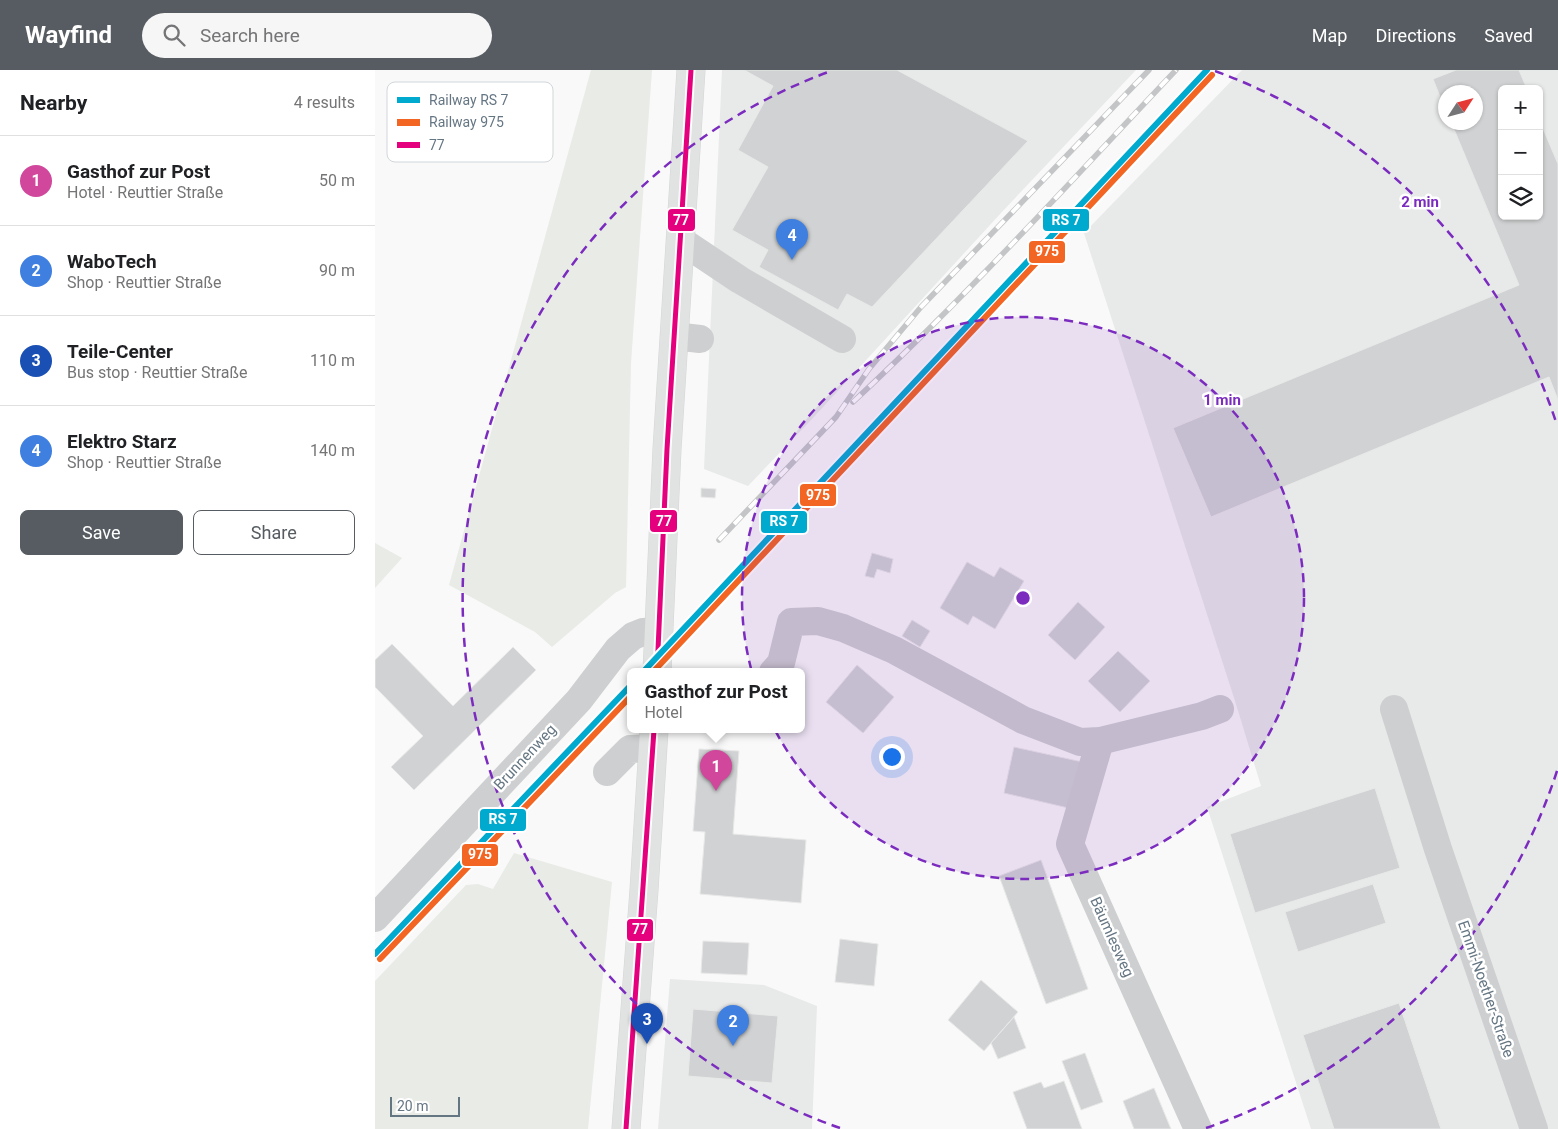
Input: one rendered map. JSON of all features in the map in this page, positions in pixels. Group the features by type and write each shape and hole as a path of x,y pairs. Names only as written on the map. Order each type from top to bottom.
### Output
{"main road":[{"path":"657,668 659,631 687,338 680,240 691,70"},
{"path":"627,1129 645,890 653,739"}],"street":[{"path":"680,240 740,280 842,339"},
{"path":"777,668 781,663 791,622 818,620 843,628 894,650 1023,720 1080,742 1100,741 1202,716 1220,709"},
{"name":"Brunnenweg","path":"375,918 579,700 618,649 638,634 659,631"},
{"name":"Emmi-Noether-Straße","path":"1394,709 1438,849 1535,1129"},
{"path":"607,772 630,749 653,739"},
{"name":"Bäumlesweg","path":"1100,741 1070,844 1198,1129"}],"shaded area":[{"path":"591,70 652,70 631,363 626,587 615,593 552,647 535,632 449,585"},
{"path":"722,70 1136,70 748,486 704,469"},
{"path":"1242,70 1558,70 1558,1129 1311,1129 1207,807 1261,786 1084,233"},
{"path":"375,543 402,558 375,588"},
{"path":"514,853 612,882 588,1129 375,1129 375,981 466,885 478,884 493,889"},
{"path":"670,979 764,985 817,1006 812,1129 658,1129"}],"building":[{"path":"744,70 897,70 1028,141 872,307 847,294 838,310 759,267 768,250 732,230 768,167 738,150 773,86"},
{"path":"1456,70 1519,70 1525,85 1498,85 1498,220 1543,220 1543,128 1558,164 1558,400 1549,377 1211,517 1173,428 1519,285 1454,130 1483,130 1483,85 1438,85 1438,92 1433,79"},
{"path":"701,488 716,489 715,498 701,497"},
{"path":"872,553 893,559 890,573 877,569 874,578 865,576"},
{"path":"967,562 994,577 1000,567 1024,581 995,629 973,616 968,625 940,608"},
{"path":"1078,602 1105,627 1075,660 1048,635"},
{"path":"912,620 930,631 920,647 902,636"},
{"path":"392,644 453,706 513,647 536,670 414,790 391,767 423,736 375,687 375,660"},
{"path":"1118,651 1150,681 1120,712 1088,681"},
{"path":"857,665 894,697 863,733 826,702"},
{"path":"1014,747 1087,763 1077,810 1004,793"},
{"path":"699,749 739,751 733,834 806,840 801,903 700,894 705,832 693,831"},
{"path":"1375,788 1400,868 1255,913 1230,834"},
{"path":"1041,860 1088,989 1046,1004 999,876"},
{"path":"1373,884 1386,923 1298,952 1285,912"},
{"path":"840,939 878,944 874,986 835,982"},
{"path":"703,941 749,943 747,975 701,973"},
{"path":"981,980 1018,1012 984,1051 948,1020"},
{"path":"1399,1003 1441,1129 1334,1129 1303,1035"},
{"path":"693,1009 778,1016 772,1083 688,1076"},
{"path":"1014,1017 1026,1048 998,1059 991,1043"},
{"path":"1085,1053 1103,1102 1081,1110 1062,1061"},
{"path":"1064,1081 1082,1129 1027,1129 1013,1092 1041,1082 1044,1088"},
{"path":"1154,1088 1171,1129 1134,1129 1123,1101"}],"railway":[{"path":"719,540 836,417 869,369 921,307 1149,70"},
{"path":"853,402 977,280 1176,70"}],"transit line":[{"name":"77","path":"657,668 667,449 691,70"},
{"path":"647,668 1207,70"},
{"path":"375,954 627,689"},
{"name":"77","path":"626,1129 654,733"}],"rail line":[{"name":"975","path":"657,668 1212,75"},
{"name":"975","path":"380,959 627,700"}],"place":[{"name":"Elektro Starz","path":"792,260"},
{"name":"Gasthof zur Post","path":"716,791"},
{"name":"Teile-Center","path":"647,1044"},
{"name":"WaboTech","path":"733,1046"}]}
